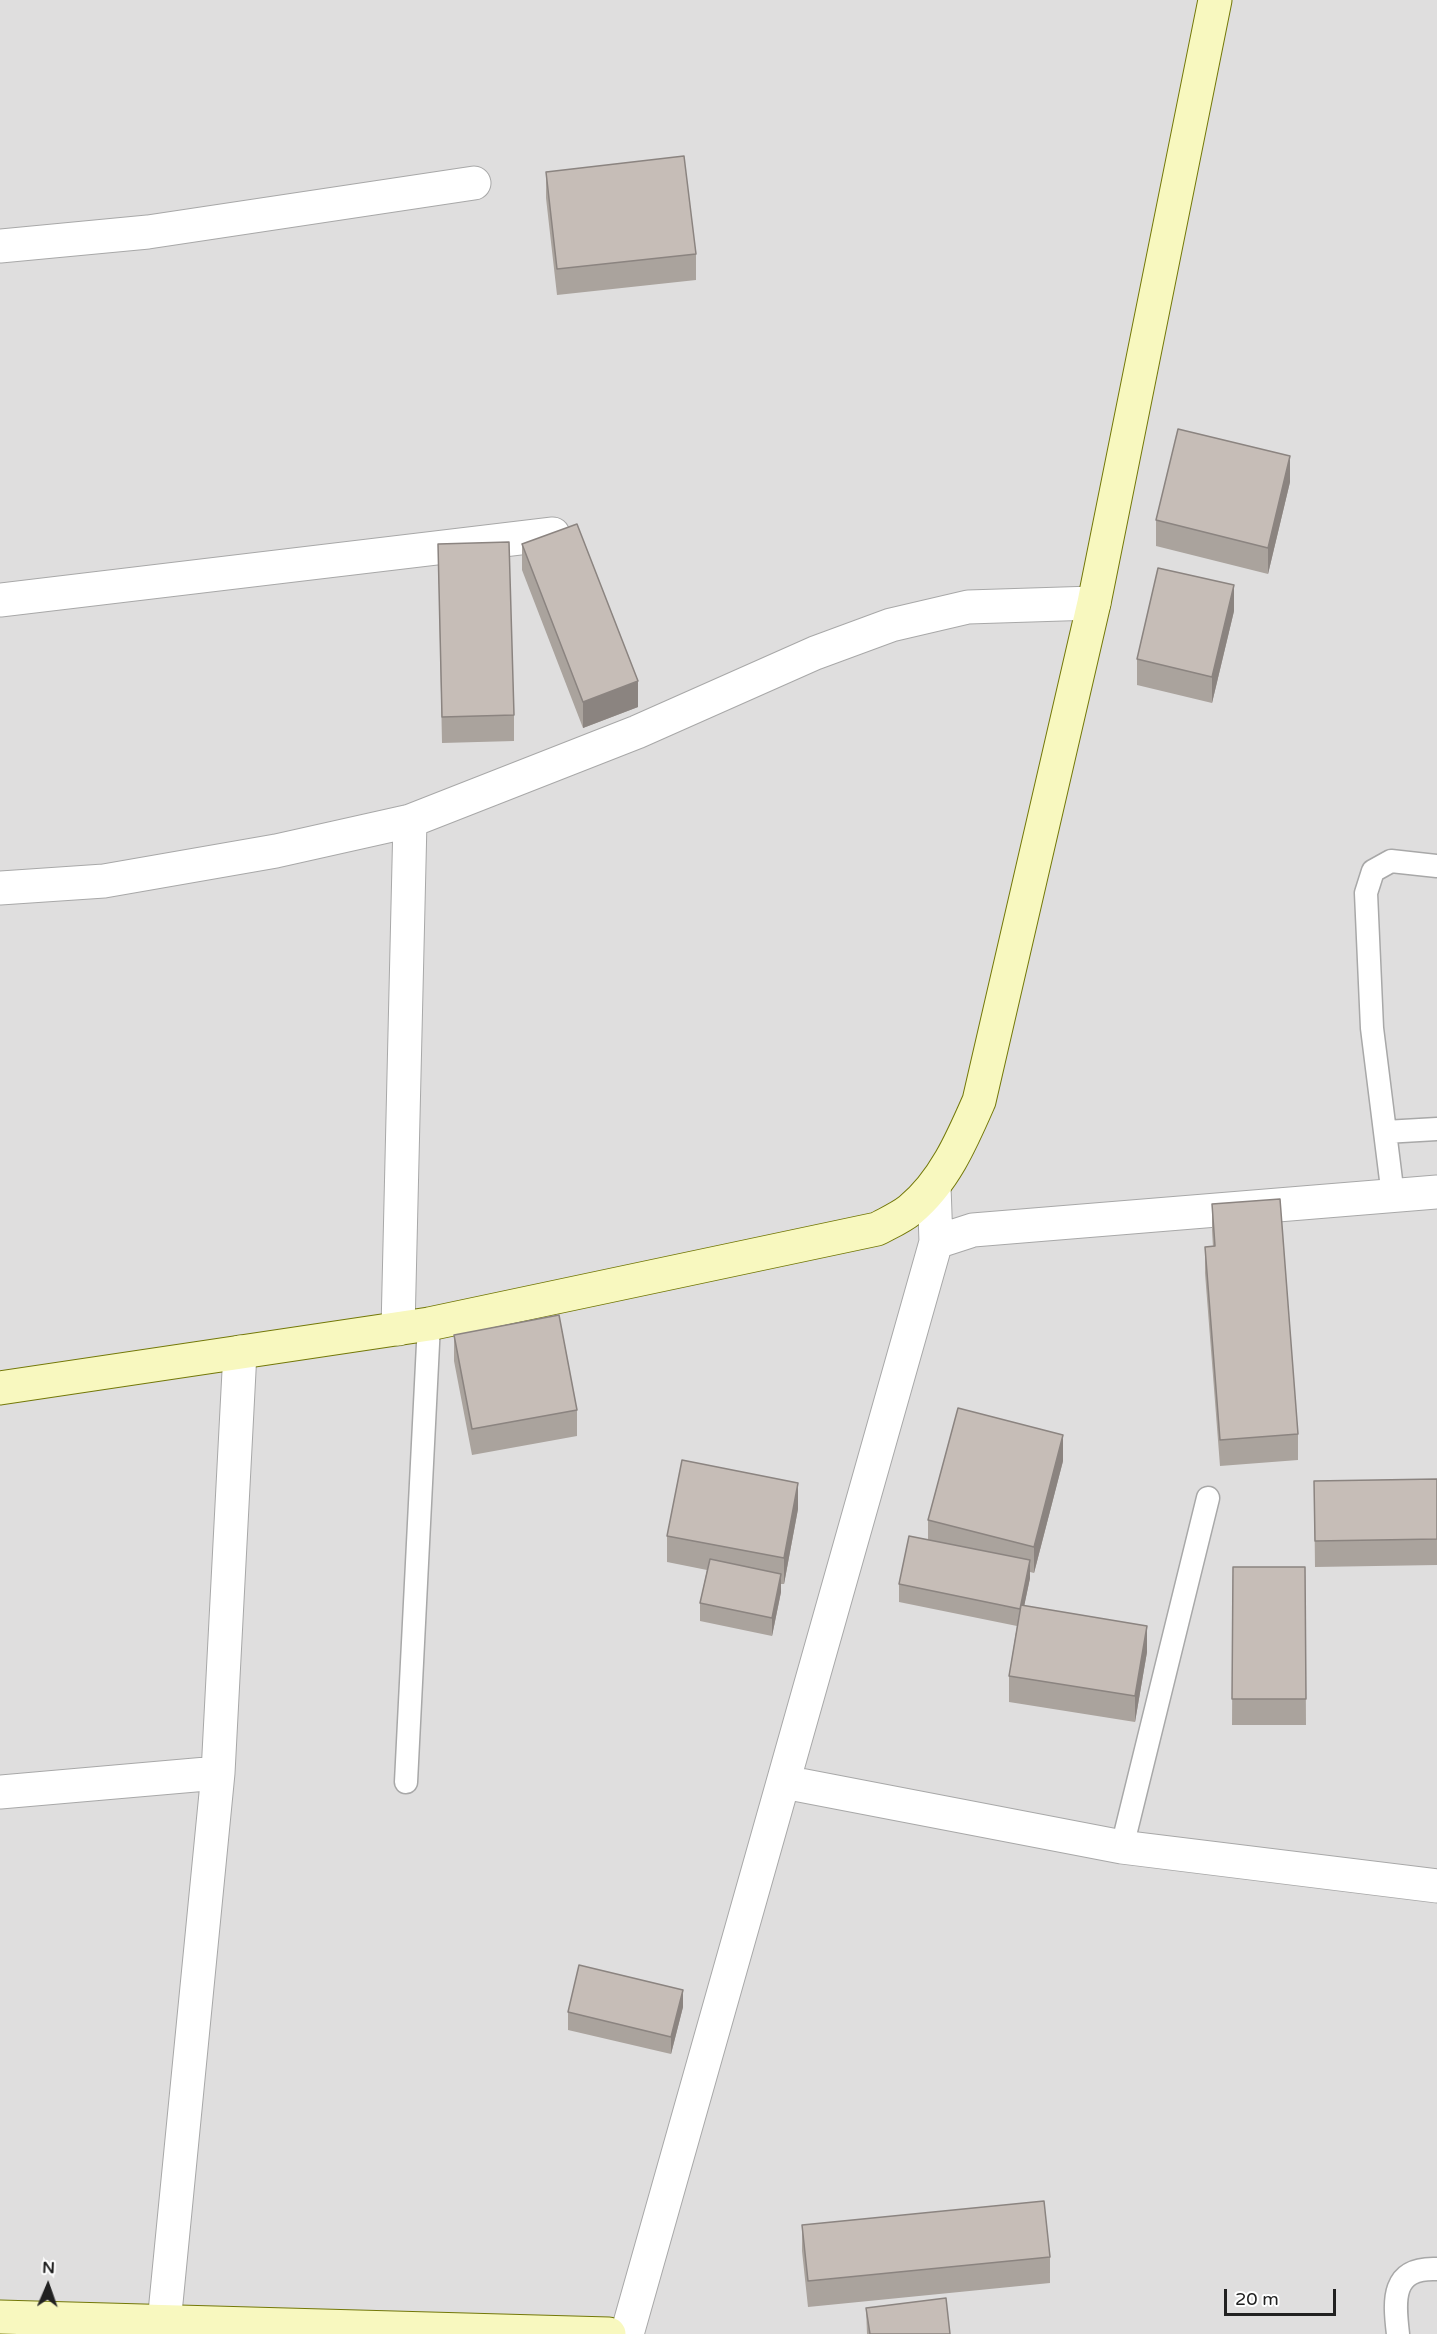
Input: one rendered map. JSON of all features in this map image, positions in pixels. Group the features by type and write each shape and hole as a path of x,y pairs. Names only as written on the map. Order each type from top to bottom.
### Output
{"street":[{"path":"0,1388 414,1326 877,1229 909,1211 934,1186 960,1145 979,1101 1094,603 1215,0"},
{"path":"0,246 148,232 474,183"},
{"path":"0,600 553,534"},
{"path":"0,888 104,881 276,851 411,821 637,732 815,653 891,626 968,607 1094,603"},
{"path":"411,821 414,1326"},
{"path":"627,2334 936,1242 934,1186"},
{"path":"936,1242 973,1230 1437,1192"},
{"path":"164,2323 218,1773 240,1352"},
{"path":"0,1792 218,1773"},
{"path":"784,1782 1122,1847 1437,1886"},
{"path":"0,2317 119,2328 164,2323 609,2334"}],"lane":[{"path":"1393,1196 1372,1028 1366,893 1373,872 1391,861 1437,866"},
{"path":"1385,1132 1437,1129"},
{"path":"406,1782 414,1326"},
{"path":"1122,1847 1208,1497"},
{"path":"1398,2334 1395,2303 1398,2285 1412,2273 1437,2269"}],"shaded area":[{"path":"0,0 1437,0 1437,2334 0,2334"}],"building":[{"path":"684,156 696,254 557,269 546,172"},
{"path":"1178,429 1290,456 1268,548 1156,520"},
{"path":"577,524 638,681 583,702 522,544"},
{"path":"509,542 514,715 442,717 438,544"},
{"path":"1158,568 1234,585 1212,677 1137,659"},
{"path":"1280,1199 1298,1434 1220,1440 1205,1247 1215,1246 1212,1204"},
{"path":"559,1315 577,1410 472,1429 454,1335"},
{"path":"958,1408 1063,1435 1034,1547 928,1520"},
{"path":"682,1460 798,1483 784,1558 667,1536"},
{"path":"1437,1479 1437,1539 1315,1541 1314,1481"},
{"path":"909,1536 1030,1560 1020,1609 899,1584"},
{"path":"710,1559 781,1574 772,1618 700,1603"},
{"path":"1233,1567 1305,1567 1306,1699 1232,1699"},
{"path":"1021,1605 1147,1626 1135,1696 1009,1676"},
{"path":"579,1965 683,1990 671,2037 568,2012"},
{"path":"1044,2201 1050,2257 808,2281 802,2225"},
{"path":"946,2298 950,2334 870,2334 866,2308"}]}
